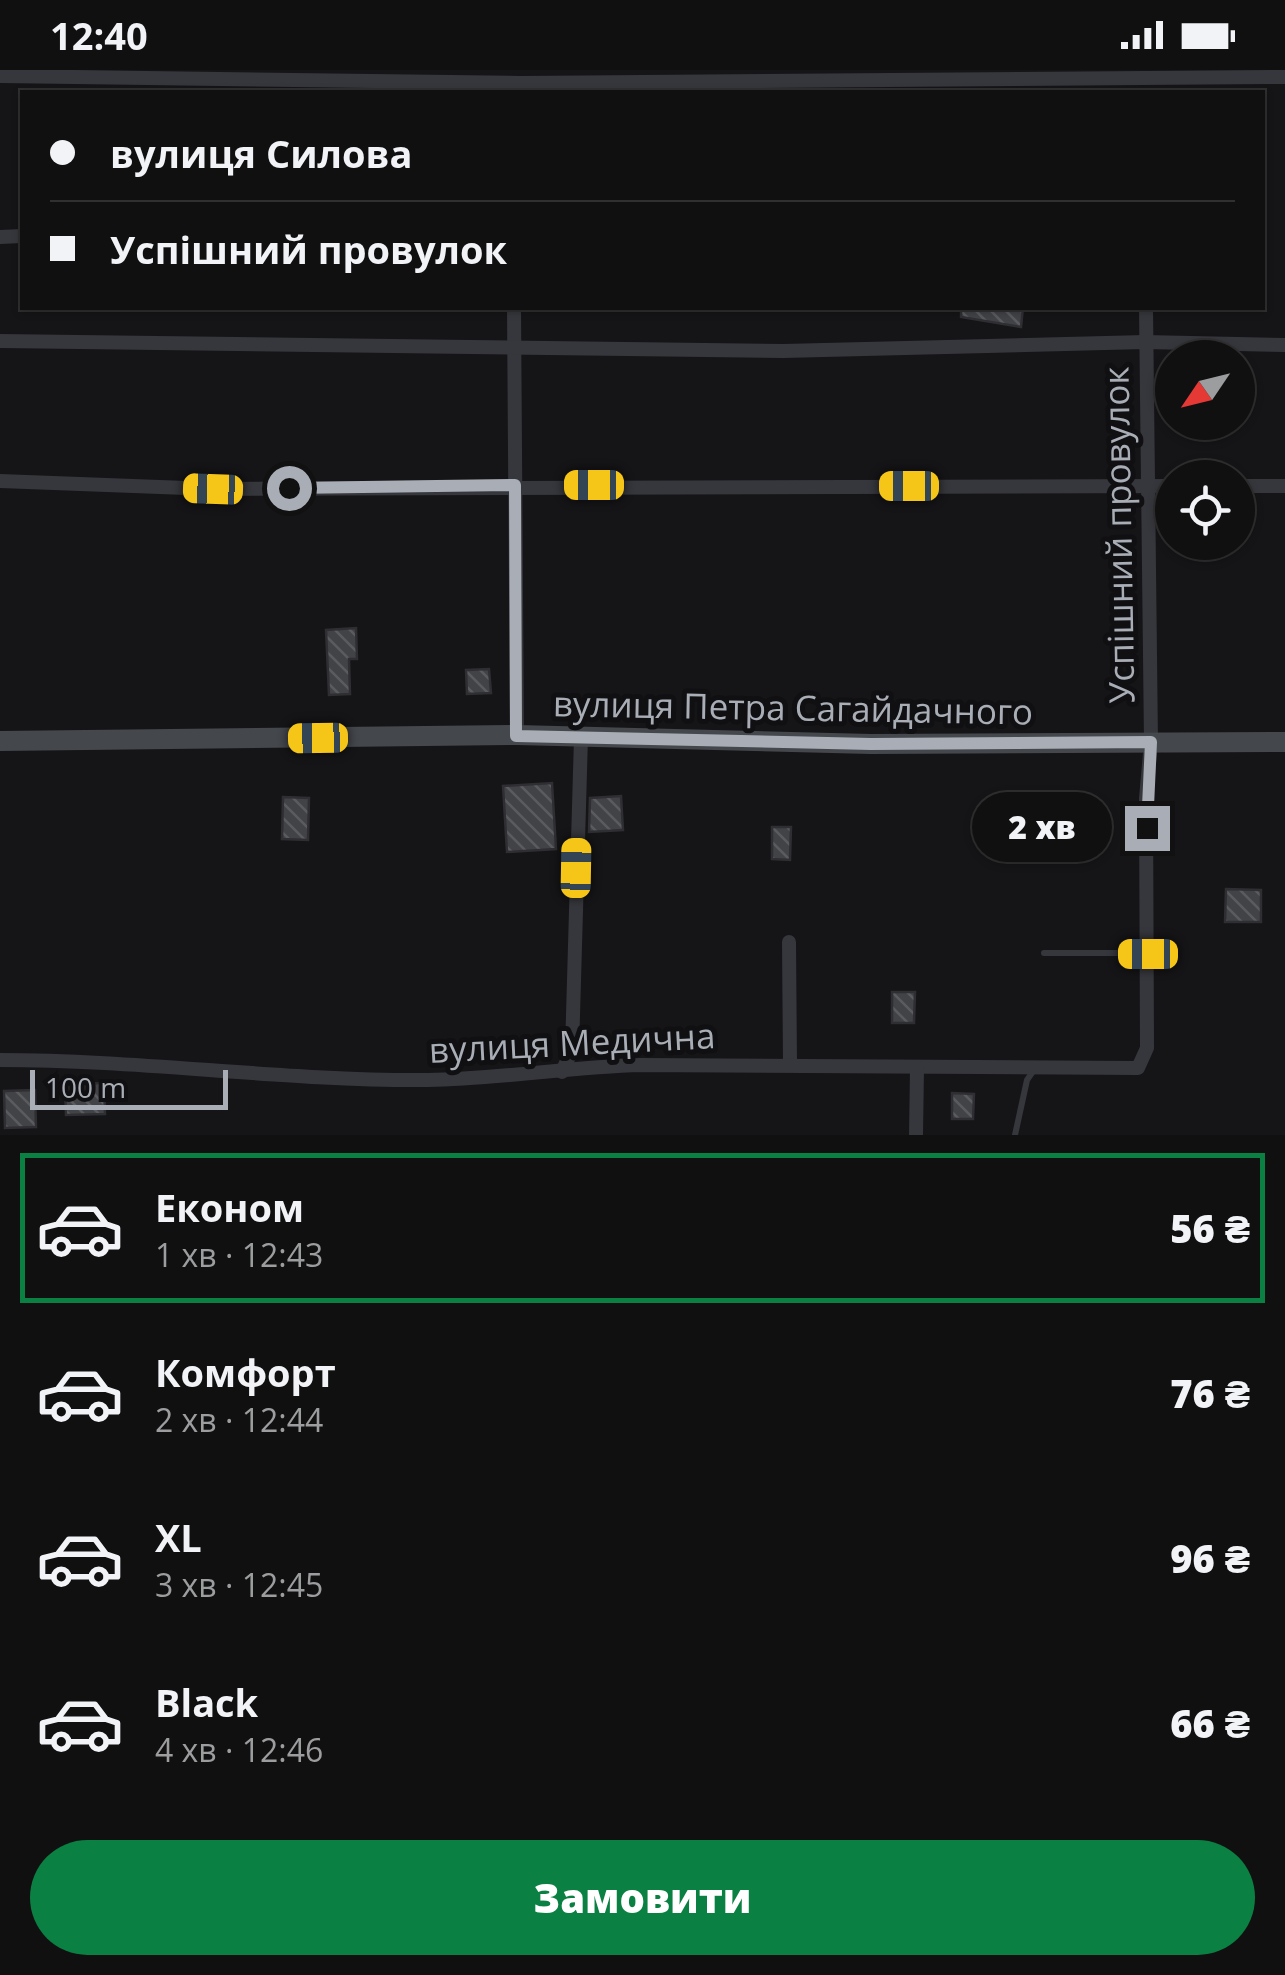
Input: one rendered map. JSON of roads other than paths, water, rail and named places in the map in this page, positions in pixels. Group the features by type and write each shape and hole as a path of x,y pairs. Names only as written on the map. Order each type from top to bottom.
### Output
{"street":[{"path":"0,76 302,85 521,82 942,86 1285,77"},
{"path":"514,310 516,736"},
{"name":"Успішний провулок","path":"1145,1060 1146,798 1151,742 1146,310"},
{"path":"0,341 216,347 512,346 783,351 1145,342 1285,345"},
{"path":"0,481 213,489 515,485 1155,486"},
{"path":"1255,486 1285,486"},
{"name":"вулиця Петра Сагайдачного","path":"0,741 516,736 871,744 1285,742"},
{"path":"562,1072 572,1050 582,737"},
{"path":"789,942 790,1064"},
{"name":"вулиця Медична","path":"0,1060 424,1080 613,1066 790,1064 1128,1070 1145,1060"},
{"path":"916,1135 917,1068"}],"lane":[{"path":"1044,953 1148,954"},
{"path":"1015,1135 1027,1080 1034,1069"}]}
